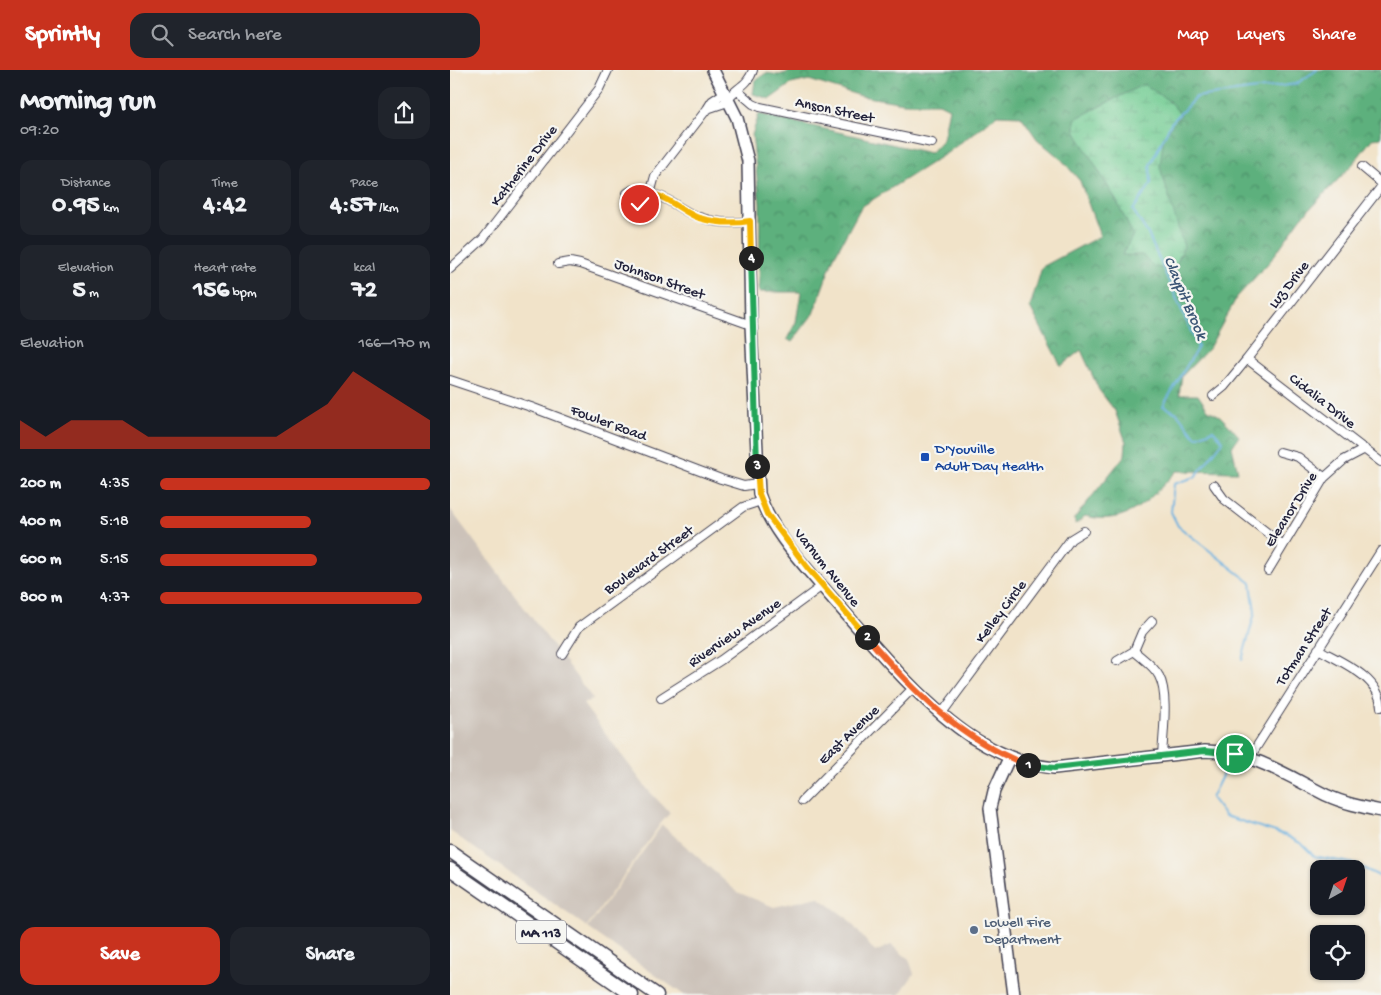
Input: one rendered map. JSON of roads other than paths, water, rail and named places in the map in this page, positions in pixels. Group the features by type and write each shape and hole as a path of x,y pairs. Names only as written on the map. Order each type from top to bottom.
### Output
{"main road":[{"name":"Varnum Avenue","path":"713,70 728,97 746,150 750,221 751,325 758,484 761,501 774,524 822,586 880,652 942,713 972,737 1009,758 1030,765 1054,768 1215,751 1250,757 1327,795 1381,811"},
{"path":"1009,758 990,808 1014,995"},
{"name":"MA 113","path":"450,851 657,995"},
{"name":"MA 113","path":"450,869 632,995"}],"street":[{"name":"Katherine Drive","path":"450,269 484,239 599,90 608,70"},
{"path":"750,221 721,222 698,217 660,196 646,195 655,176 707,109 725,103 728,97 750,79 753,70"},
{"name":"Anson Street","path":"738,90 753,104 760,107 932,143"},
{"path":"1362,167 1381,183"},
{"name":"Luz Drive","path":"1213,396 1224,387 1247,359 1381,187"},
{"name":"Johnson Street","path":"558,264 570,262 580,264 751,325"},
{"name":"Cidalia Drive","path":"1247,359 1381,462"},
{"name":"Fowler Road","path":"450,380 540,410 729,482 744,486 758,484"},
{"name":"Eleanor Drive","path":"1268,571 1324,477 1344,460 1365,449"},
{"path":"1280,452 1298,457 1324,477"},
{"path":"1214,486 1224,499 1283,545"},
{"name":"Boulevard Street","path":"562,654 579,627 743,506 761,501"},
{"name":"Kelley Circle","path":"942,713 1072,539 1084,530"},
{"name":"Totman Street","path":"1250,757 1381,551"},
{"name":"Riverview Avenue","path":"661,698 720,660 822,586"},
{"path":"1117,661 1134,651 1142,632 1152,620"},
{"path":"1318,649 1343,663 1374,686 1381,698 1381,708"},
{"path":"1134,651 1149,664 1160,677 1162,684 1162,756"},
{"name":"East Avenue","path":"802,801 914,687"}],"waterway":[{"name":"Claypit Brook","path":"1242,660 1255,612 1251,583 1178,526 1171,512 1174,484 1195,477 1223,441 1213,430 1196,437 1177,413 1163,406 1198,347 1148,234 1133,210 1151,184 1150,165 1171,123 1196,97 1296,84 1317,70"},
{"name":"Claypit Brook","path":"1225,770 1211,798 1225,816 1285,835 1302,844 1314,856 1355,864 1381,877"}],"place":[{"name":"D'Youville Adult Day Health","path":"925,457"},
{"name":"Lowell Fire Department","path":"974,930"}]}
